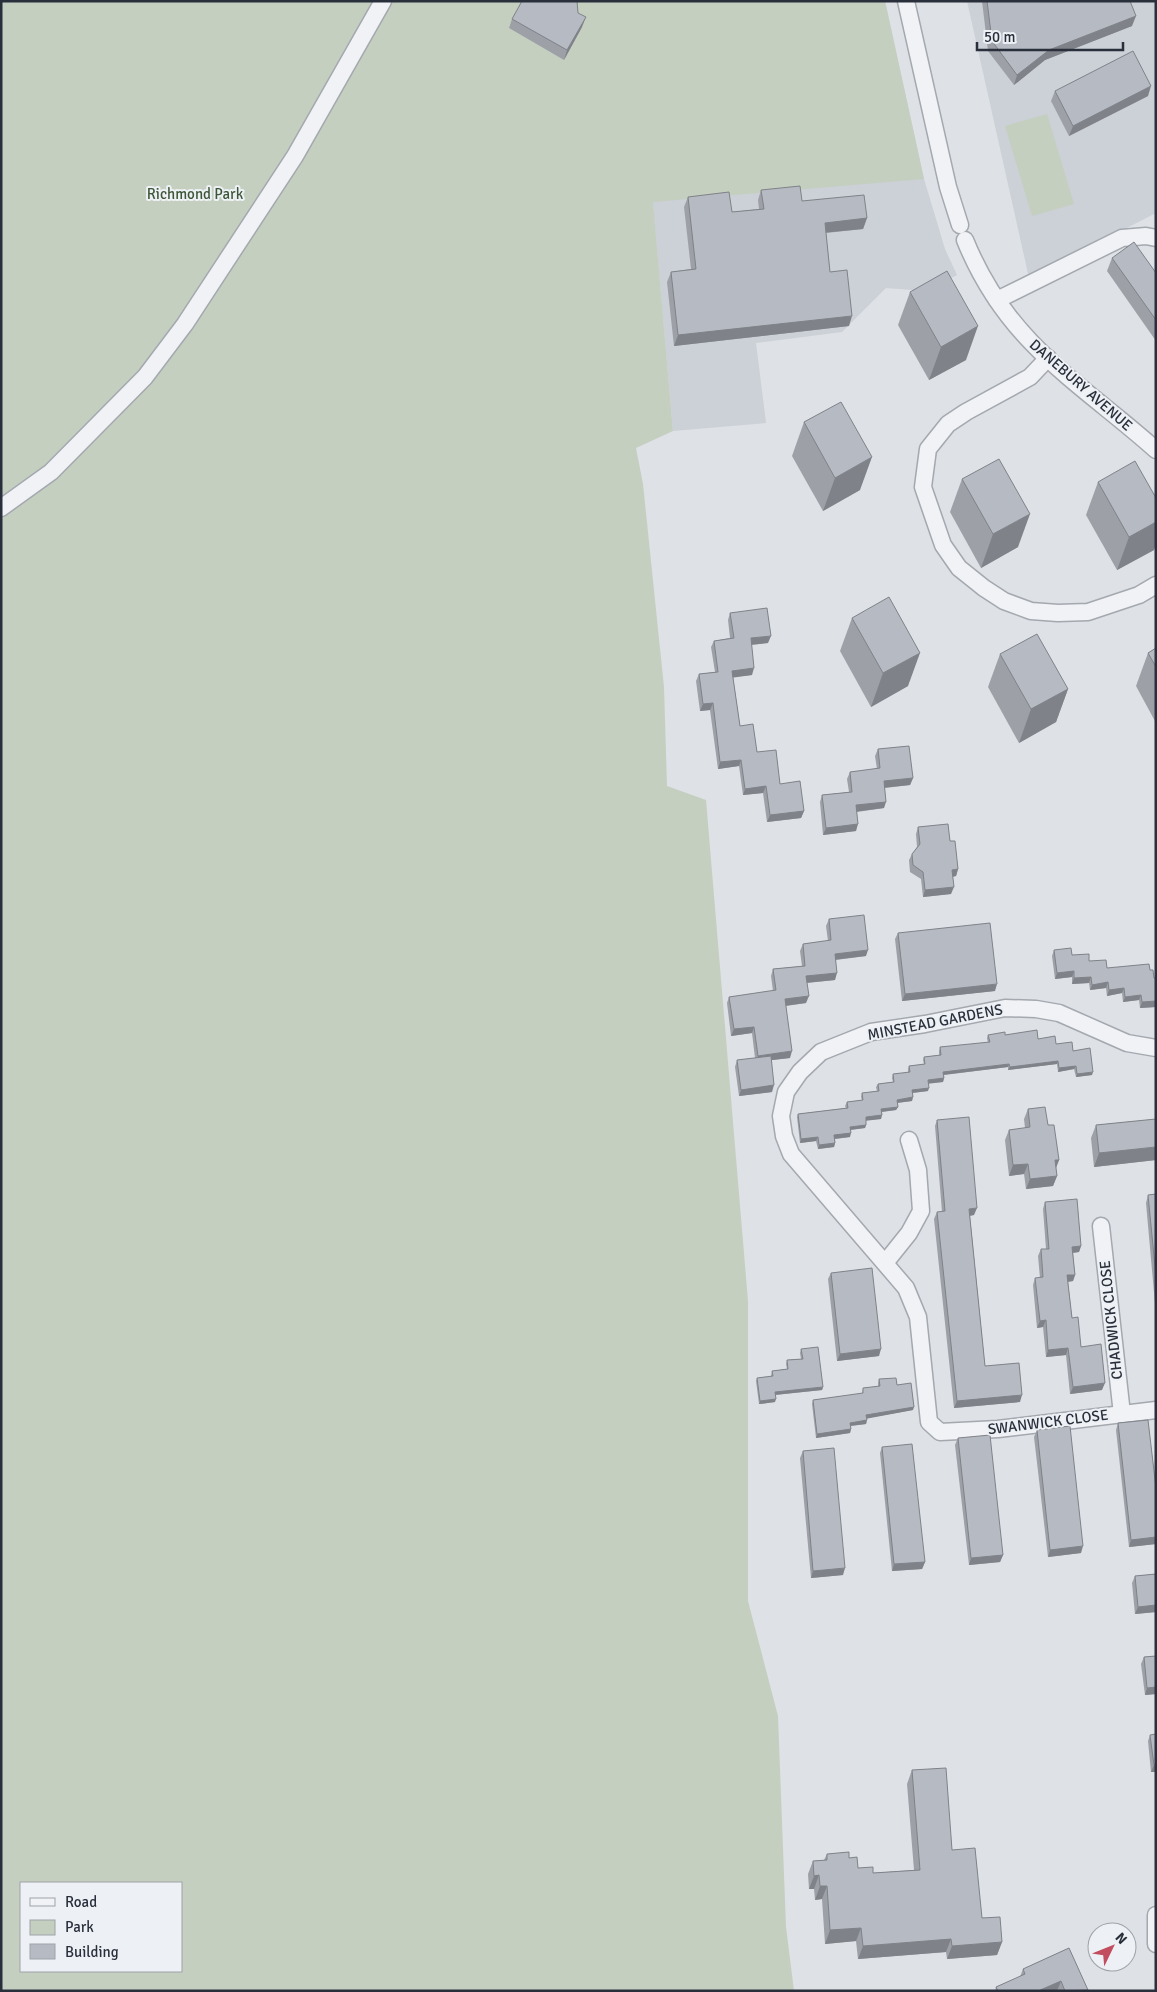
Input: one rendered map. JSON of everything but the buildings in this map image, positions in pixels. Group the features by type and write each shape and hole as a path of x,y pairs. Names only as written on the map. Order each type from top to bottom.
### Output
{"street":[{"path":"1,508 51,472 145,377 180,332 295,156 384,1"},
{"name":"DANEBURY AVENUE","path":"906,1 948,187 980,275 997,300 1030,341 1156,450"},
{"path":"997,300 1122,238 1146,236 1156,238"},
{"path":"1048,358 1030,377 948,424 928,449 923,487 943,545 959,568 984,588 1004,602 1031,611 1058,613 1088,612 1139,595 1156,584"},
{"name":"MINSTEAD GARDENS","path":"940,1432 930,1422 918,1317 906,1288 791,1154 784,1136 782,1116 786,1092 800,1072 820,1052 870,1032 925,1024 1005,1008 1036,1009 1059,1013 1127,1042 1156,1048"},
{"path":"885,1263 909,1233 921,1211 918,1170 909,1140"},
{"name":"CHADWICK CLOSE","path":"1101,1226 1122,1414"},
{"name":"SWANWICK CLOSE","path":"940,1432 998,1429 1156,1410"},
{"path":"1156,1915 1156,1944"}],"shaded area":[{"path":"635,1 885,1 924,179 945,249 957,275 926,291 886,288 842,332 756,343 766,423 673,431"},
{"path":"967,1 1156,1 1156,213 1029,278"}],"green space":[{"name":"Richmond Park","path":"1,1 885,1 924,179 653,202 673,431 636,448 643,484 664,687 667,786 706,800 748,1301 748,1601 778,1716 786,1927 794,1991 1,1991"},
{"path":"1047,114 1074,204 1032,216 1005,126"}]}
